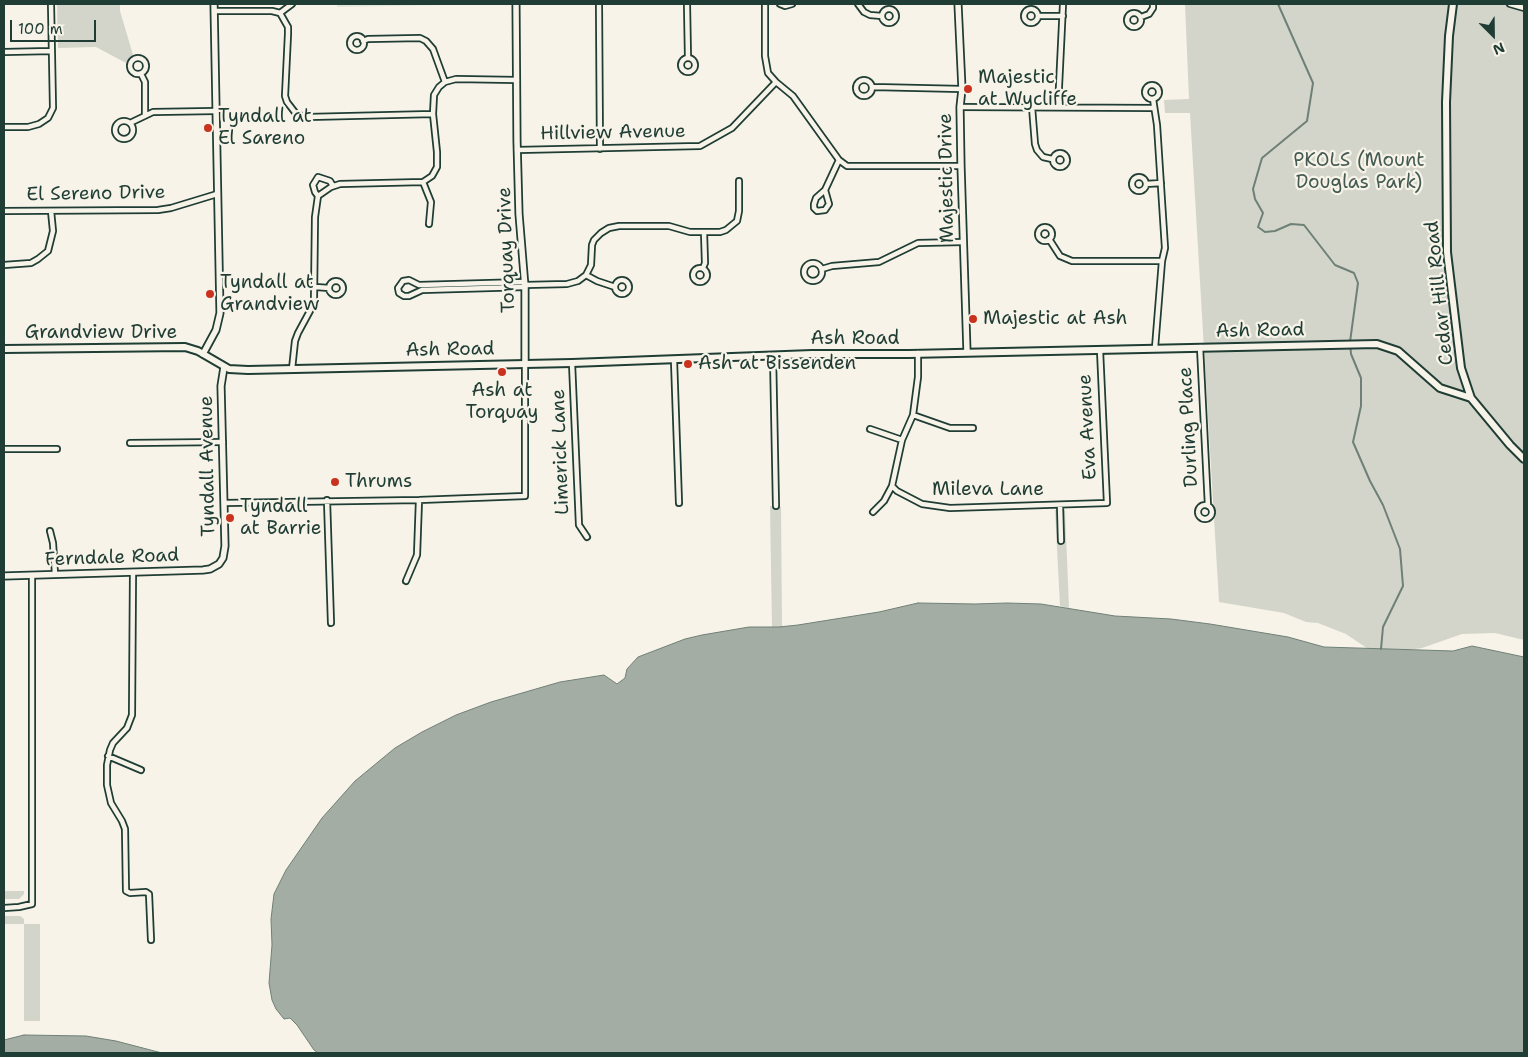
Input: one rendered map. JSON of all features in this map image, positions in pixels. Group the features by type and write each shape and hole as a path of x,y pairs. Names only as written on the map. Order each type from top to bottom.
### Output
{"main road":[{"name":"Cedar Hill Road","path":"1453,4 1449,36 1446,102 1447,252 1462,368 1470,398"},
{"name":"Ash Road","path":"224,367 235,369 292,369 572,363 774,355 1376,344 1398,351 1440,388 1470,398"},
{"name":"Grandview Drive","path":"4,349 185,347 203,354 224,367"},
{"path":"1470,398 1524,459"}],"street":[{"path":"4,128 28,127 39,124 48,118 54,108 50,4"},
{"path":"203,354 214,336 219,320 214,4"},
{"path":"280,13 292,4"},
{"name":"Torquay Drive","path":"419,500 525,496 525,285 519,214 516,4"},
{"path":"599,4 600,149"},
{"path":"687,4 688,58"},
{"path":"772,4 765,4 765,56 768,73 794,96 839,160 847,166 961,166"},
{"path":"780,4 784,6 792,4"},
{"path":"858,4 864,12 870,15 882,16"},
{"name":"Majestic Drive","path":"958,4 962,89 960,107 961,166 967,352"},
{"path":"1058,107 1063,4"},
{"path":"1141,17 1149,14 1153,4"},
{"path":"1510,4 1524,8"},
{"path":"214,11 272,11 280,13 288,27 285,96 287,102 297,115 317,117 432,114"},
{"path":"1038,16 1063,16"},
{"path":"363,41 368,39 420,38 426,41 433,49 445,82"},
{"path":"4,52 52,51"},
{"path":"141,74 145,82 145,115"},
{"path":"318,196 333,186 340,184 423,182 432,176 437,167 432,114 434,95 439,87 445,82 456,79 517,80"},
{"name":"Hillview Avenue","path":"517,150 700,146 732,128 776,82"},
{"path":"873,87 962,89"},
{"path":"1153,99 1157,126 1165,248 1162,261 1155,348"},
{"path":"960,107 1154,108"},
{"path":"1032,107 1037,150 1043,157 1052,159"},
{"path":"130,124 153,112 215,111"},
{"path":"825,190 829,204 825,210 817,211 814,208 816,198 825,190 839,160"},
{"path":"292,369 295,341 311,309 316,287 315,217 318,196 313,185 318,177 330,181 333,186"},
{"path":"525,285 419,284 408,280 402,281 398,288 399,293 409,296 422,290 567,284 578,282 586,275 591,266 592,244 594,240 609,228 620,226 669,226 685,231 726,230 737,220 739,211 739,181"},
{"path":"423,182 432,202 429,224"},
{"path":"1146,184 1161,183"},
{"name":"El Sereno Drive","path":"4,211 165,209 217,194"},
{"path":"4,265 31,263 48,251 53,231 50,211"},
{"path":"703,268 705,263 704,232"},
{"path":"1049,239 1060,256 1072,261 1162,261"},
{"path":"822,269 832,266 879,262 918,243 963,242"},
{"path":"812,263 818,264 822,269 822,275 817,280 810,281 804,275 806,266 812,263"},
{"path":"586,275 615,287"},
{"path":"316,287 329,288"},
{"name":"Durling Place","path":"1200,347 1208,506"},
{"name":"Eva Avenue","path":"1100,350 1107,503"},
{"path":"873,512 884,501 892,486 902,440 912,416 918,377 918,353"},
{"path":"774,355 776,506"},
{"path":"674,360 679,503"},
{"name":"Limerick Lane","path":"572,363 579,525 588,537"},
{"name":"Tyndall Avenue","path":"219,564 225,550 222,386 224,367"},
{"path":"912,416 950,428 973,428"},
{"path":"870,429 902,440"},
{"path":"130,443 223,442"},
{"path":"4,449 57,449"},
{"name":"Mileva Lane","path":"892,486 897,491 922,504 950,508 1107,503"},
{"path":"327,500 331,623"},
{"path":"224,503 419,500 418,555 406,581"},
{"path":"1060,505 1061,541"},
{"path":"50,531 54,543 55,574"},
{"name":"Ferndale Road","path":"4,576 203,570 210,569 219,564"},
{"path":"134,572 132,715 127,728 113,744 108,756 107,792 125,829 126,890 130,893 146,892 149,894 151,940"},
{"path":"4,908 32,904 32,575"},
{"path":"108,756 141,770"}],"shaded area":[{"path":"337,4 489,4 337,7"},
{"path":"918,603 1041,604 1115,616 1171,619 1210,624 1288,637 1324,647 1453,651 1472,646 1524,657 1524,1053 318,1053 297,1025 290,1018 284,1019 276,1009 272,1000 269,983 272,945 271,919 274,894 286,870 322,818 355,781 395,748 456,715 491,702 560,682 604,675 617,684 625,678 627,669 638,657 685,639 749,627 798,625 879,612"},
{"path":"24,1035 86,1036 116,1041 162,1053 4,1053 4,1040"}],"green space":[{"path":"57,4 120,4 120,11 133,55 126,63 96,47 58,48"},
{"name":"PKOLS (Mount Douglas Park)","path":"1185,4 1524,4 1524,640 1495,633 1462,634 1422,648 1377,655 1346,634 1318,623 1306,622 1284,613 1219,602 1190,113 1165,113 1164,100 1189,99"},
{"path":"770,506 781,507 782,627 772,627"},
{"path":"1055,510 1065,510 1069,608 1060,606"},
{"path":"4,891 24,891 24,894 19,899 4,899"},
{"path":"4,916 20,916 24,919 24,924 4,924"},
{"path":"24,924 40,924 40,1021 24,1021"}],"waterway":[{"path":"1278,4 1313,83 1307,121 1262,158 1253,189 1255,199 1263,213 1258,227 1265,232 1275,231 1291,224 1304,225 1335,265 1354,273 1358,283 1350,342 1351,354 1361,378 1361,406 1353,442 1383,505 1400,549 1403,586 1383,627 1381,649"}],"place":[{"name":"Majestic at Wycliffe","path":"968,89"},
{"name":"Tyndall at El Sareno","path":"208,128"},
{"name":"Tyndall at Grandview","path":"210,294"},
{"name":"Majestic at Ash","path":"973,319"},
{"name":"Ash at Bissenden","path":"688,364"},
{"name":"Ash at Torquay","path":"502,372"},
{"name":"Thrums","path":"335,482"},
{"name":"Tyndall at Barrie","path":"230,518"}]}
